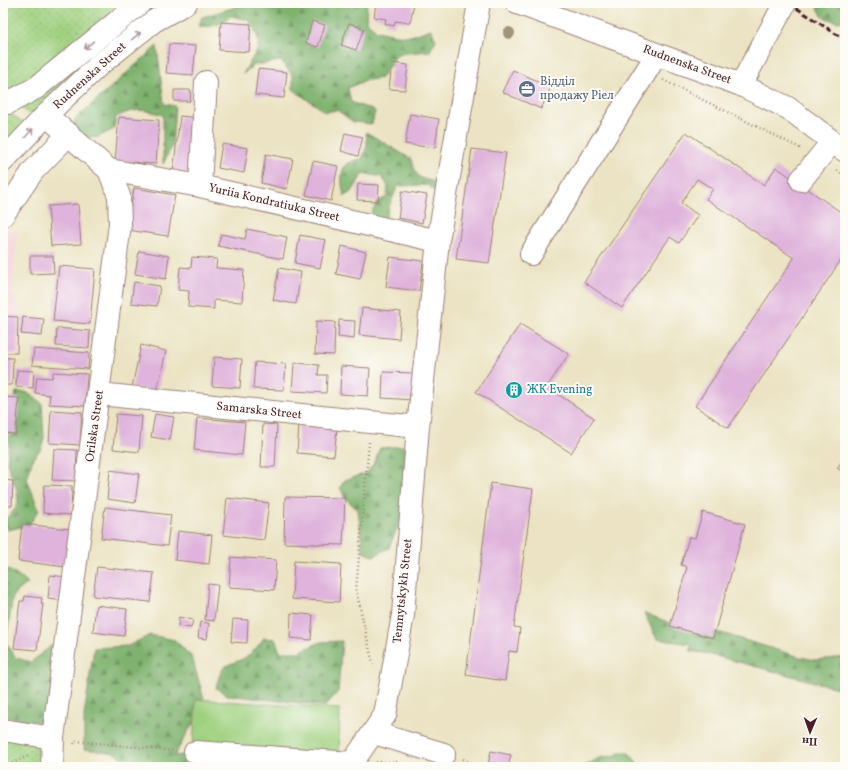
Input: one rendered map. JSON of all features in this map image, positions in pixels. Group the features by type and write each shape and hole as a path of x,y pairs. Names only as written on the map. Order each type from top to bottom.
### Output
{"street":[{"name":"Rudnenska Street","path":"3,103 8,103 36,88 140,3"},
{"name":"Rudnenska Street","path":"3,161 46,115 100,65 154,21 186,3"},
{"path":"418,427 438,241 479,3"},
{"name":"Rudnenska Street","path":"517,3 741,85 788,108 838,146"},
{"path":"741,85 785,3"},
{"path":"531,254 657,54"},
{"path":"200,186 206,82"},
{"name":"Orilska Street","path":"46,115 109,170 119,196 120,224 53,738 52,767"},
{"path":"3,215 32,171 69,134"},
{"path":"801,180 838,146"},
{"name":"Yuriia Kondratiuka Street","path":"109,170 200,186 438,241"},
{"name":"Samarska Street","path":"99,394 418,427"},
{"name":"Temnytskykh Street","path":"352,765 385,716 403,615 418,427"},
{"path":"3,730 53,738"},
{"path":"374,733 444,754"},
{"path":"195,752 352,765"}],"path":[{"path":"370,423 356,590 375,671"},
{"path":"74,741 195,752"},
{"path":"5,767 31,754"},
{"path":"394,762 394,767"}],"shaded area":[{"path":"3,230 17,231 12,293 20,313 19,355 3,355"}],"green space":[{"path":"3,3 122,3 46,66 14,87 3,91"},
{"path":"156,3 162,3 96,55 31,117 21,107 49,90"},
{"path":"249,3 367,3 366,21 377,31 411,36 431,29 436,40 430,51 404,53 396,56 381,78 364,81 348,88 351,102 375,111 372,124 353,122 337,110 325,112 293,89 293,76 281,61 254,65 243,74 258,48 257,37 249,20 231,16 218,25 198,28 202,17"},
{"path":"815,3 845,3 845,21 837,22 823,17"},
{"path":"157,46 164,104 175,106 172,146 163,164 163,115 139,110 129,112 116,117 114,129 96,138 79,135 74,120"},
{"path":"10,113 24,124 3,148 3,114"},
{"path":"366,132 411,159 417,175 423,179 440,183 436,192 428,185 398,186 389,206 385,220 369,218 377,202 387,197 388,186 382,177 363,173 352,192 344,196 342,182 342,171 348,163 362,159 367,145"},
{"path":"16,392 26,392 42,403 44,438 41,449 33,458 27,479 39,510 29,525 8,530 3,525 3,521 12,513 18,503 17,490 7,463"},
{"path":"403,446 406,451 408,500 389,548 373,556 363,552 358,510 345,498 340,487 345,480 367,473 374,463 380,448"},
{"path":"3,566 28,583 13,595 6,642 16,658 31,662 51,646 63,646 50,723 3,717"},
{"path":"644,613 673,624 718,632 800,657 815,660 845,657 845,690 708,654 691,651 691,644 657,639"},
{"path":"150,635 175,640 192,657 205,703 174,756 182,755 193,759 198,767 147,767 148,763 145,767 133,767 115,753 84,749 84,716 94,648 128,646"},
{"path":"264,638 275,639 280,652 298,652 321,642 342,641 338,692 325,706 227,695 216,688 221,672 224,668 249,655"},
{"path":"196,699 340,709 339,755 193,745"},
{"path":"3,737 34,741 41,753 39,767 3,767"},
{"path":"622,752 628,752 641,767 583,767 599,758 614,756"}],"building":[{"path":"376,3 414,3 410,23 395,21 394,26 385,24 386,19 374,17"},
{"path":"312,21 325,25 318,47 306,43"},
{"path":"221,22 251,24 249,52 219,50"},
{"path":"349,23 364,29 356,50 341,45"},
{"path":"169,44 196,46 193,75 166,73"},
{"path":"392,63 408,65 405,90 389,89"},
{"path":"258,69 287,72 284,98 255,95"},
{"name":"Відділ продажу Ріел","path":"513,70 551,87 541,109 502,92"},
{"path":"174,90 191,90 190,101 174,101"},
{"path":"410,114 439,119 435,148 405,144"},
{"path":"180,116 201,118 194,174 173,172"},
{"path":"119,117 159,120 156,164 115,161"},
{"path":"686,132 764,185 776,167 845,215 845,254 728,428 695,406 794,258 706,199 713,189 697,179 681,203 698,215 679,243 670,237 622,308 584,282"},
{"path":"345,133 363,137 358,156 341,151"},
{"path":"222,144 248,148 244,173 218,168"},
{"path":"472,149 506,153 489,263 456,259"},
{"path":"266,154 293,159 287,189 261,183"},
{"path":"313,161 338,166 331,201 306,195"},
{"path":"358,184 379,185 378,201 357,200"},
{"path":"134,188 175,195 168,236 127,230"},
{"path":"402,191 427,195 422,223 398,218"},
{"path":"78,204 81,244 51,246 48,206"},
{"path":"247,229 287,237 283,259 218,246 221,234 245,239"},
{"path":"300,235 326,240 320,268 295,263"},
{"path":"342,246 366,252 360,279 336,274"},
{"path":"139,251 169,256 166,279 135,274"},
{"path":"30,256 53,256 54,273 30,274"},
{"path":"192,257 217,259 216,268 244,270 242,302 214,300 214,309 188,307 189,291 178,290 180,267 191,268"},
{"path":"390,257 423,261 419,291 386,287"},
{"path":"59,266 95,269 90,324 53,321"},
{"path":"279,268 301,272 296,304 273,300"},
{"path":"134,282 160,286 157,306 131,303"},
{"path":"362,308 401,312 399,339 359,335"},
{"path":"3,316 18,317 17,353 3,353"},
{"path":"23,317 44,319 42,336 21,334"},
{"path":"339,320 355,321 354,339 338,337"},
{"path":"316,321 335,322 334,355 315,354"},
{"name":"ЖК Evening","path":"520,324 569,354 547,387 594,418 571,453 476,392"},
{"path":"57,328 90,331 89,348 56,346"},
{"path":"141,345 166,351 157,392 132,387"},
{"path":"34,349 89,353 88,369 32,365"},
{"path":"214,357 242,359 240,388 212,386"},
{"path":"3,358 13,358 12,385 3,385"},
{"path":"255,362 286,364 284,390 253,389"},
{"path":"294,363 319,365 318,375 327,375 326,393 292,391"},
{"path":"341,366 370,368 368,396 340,394"},
{"path":"17,370 34,371 33,388 16,387"},
{"path":"53,372 87,374 85,406 49,404 50,395 35,393 37,377 52,378"},
{"path":"383,372 415,373 414,400 382,398"},
{"path":"5,397 19,398 16,434 3,433"},
{"path":"51,410 82,412 80,445 49,443"},
{"path":"116,414 142,416 139,452 113,449"},
{"path":"155,414 174,417 170,440 151,437"},
{"path":"197,418 245,422 242,455 194,450"},
{"path":"263,424 277,425 275,467 261,467"},
{"path":"299,425 337,428 334,456 297,453"},
{"path":"54,449 77,450 76,481 52,480"},
{"path":"845,457 845,473 837,468"},
{"path":"110,470 139,474 135,503 107,499"},
{"path":"3,480 13,481 12,506 3,505"},
{"path":"491,483 533,489 514,627 520,628 517,652 509,651 505,681 466,675"},
{"path":"44,485 72,486 71,515 43,513"},
{"path":"285,497 345,498 343,545 284,543"},
{"path":"227,498 269,503 264,540 223,535"},
{"path":"105,507 171,515 167,546 101,538"},
{"path":"703,512 745,524 713,638 670,626 687,567 681,565 689,537 695,538"},
{"path":"22,524 70,529 66,567 18,561"},
{"path":"178,531 212,535 209,564 175,560"},
{"path":"231,557 276,560 274,590 229,587"},
{"path":"294,561 341,564 339,602 292,599"},
{"path":"97,567 154,573 150,602 93,596"},
{"path":"50,575 66,577 64,601 48,599"},
{"path":"208,584 218,585 214,621 205,620"},
{"path":"25,596 42,598 41,604 43,604 37,650 14,648 20,601 24,601"},
{"path":"96,605 127,609 124,636 93,632"},
{"path":"291,613 313,615 311,640 290,638"},
{"path":"179,617 193,620 191,628 178,626"},
{"path":"233,619 248,620 247,643 231,642"},
{"path":"200,622 209,623 207,639 198,638"},
{"path":"491,751 511,755 508,767 488,764"}],"railway":[{"path":"789,3 845,40"}],"place":[{"name":"Відділ продажу Ріел","path":"527,89"},
{"name":"ЖК Evening","path":"514,390"}]}
